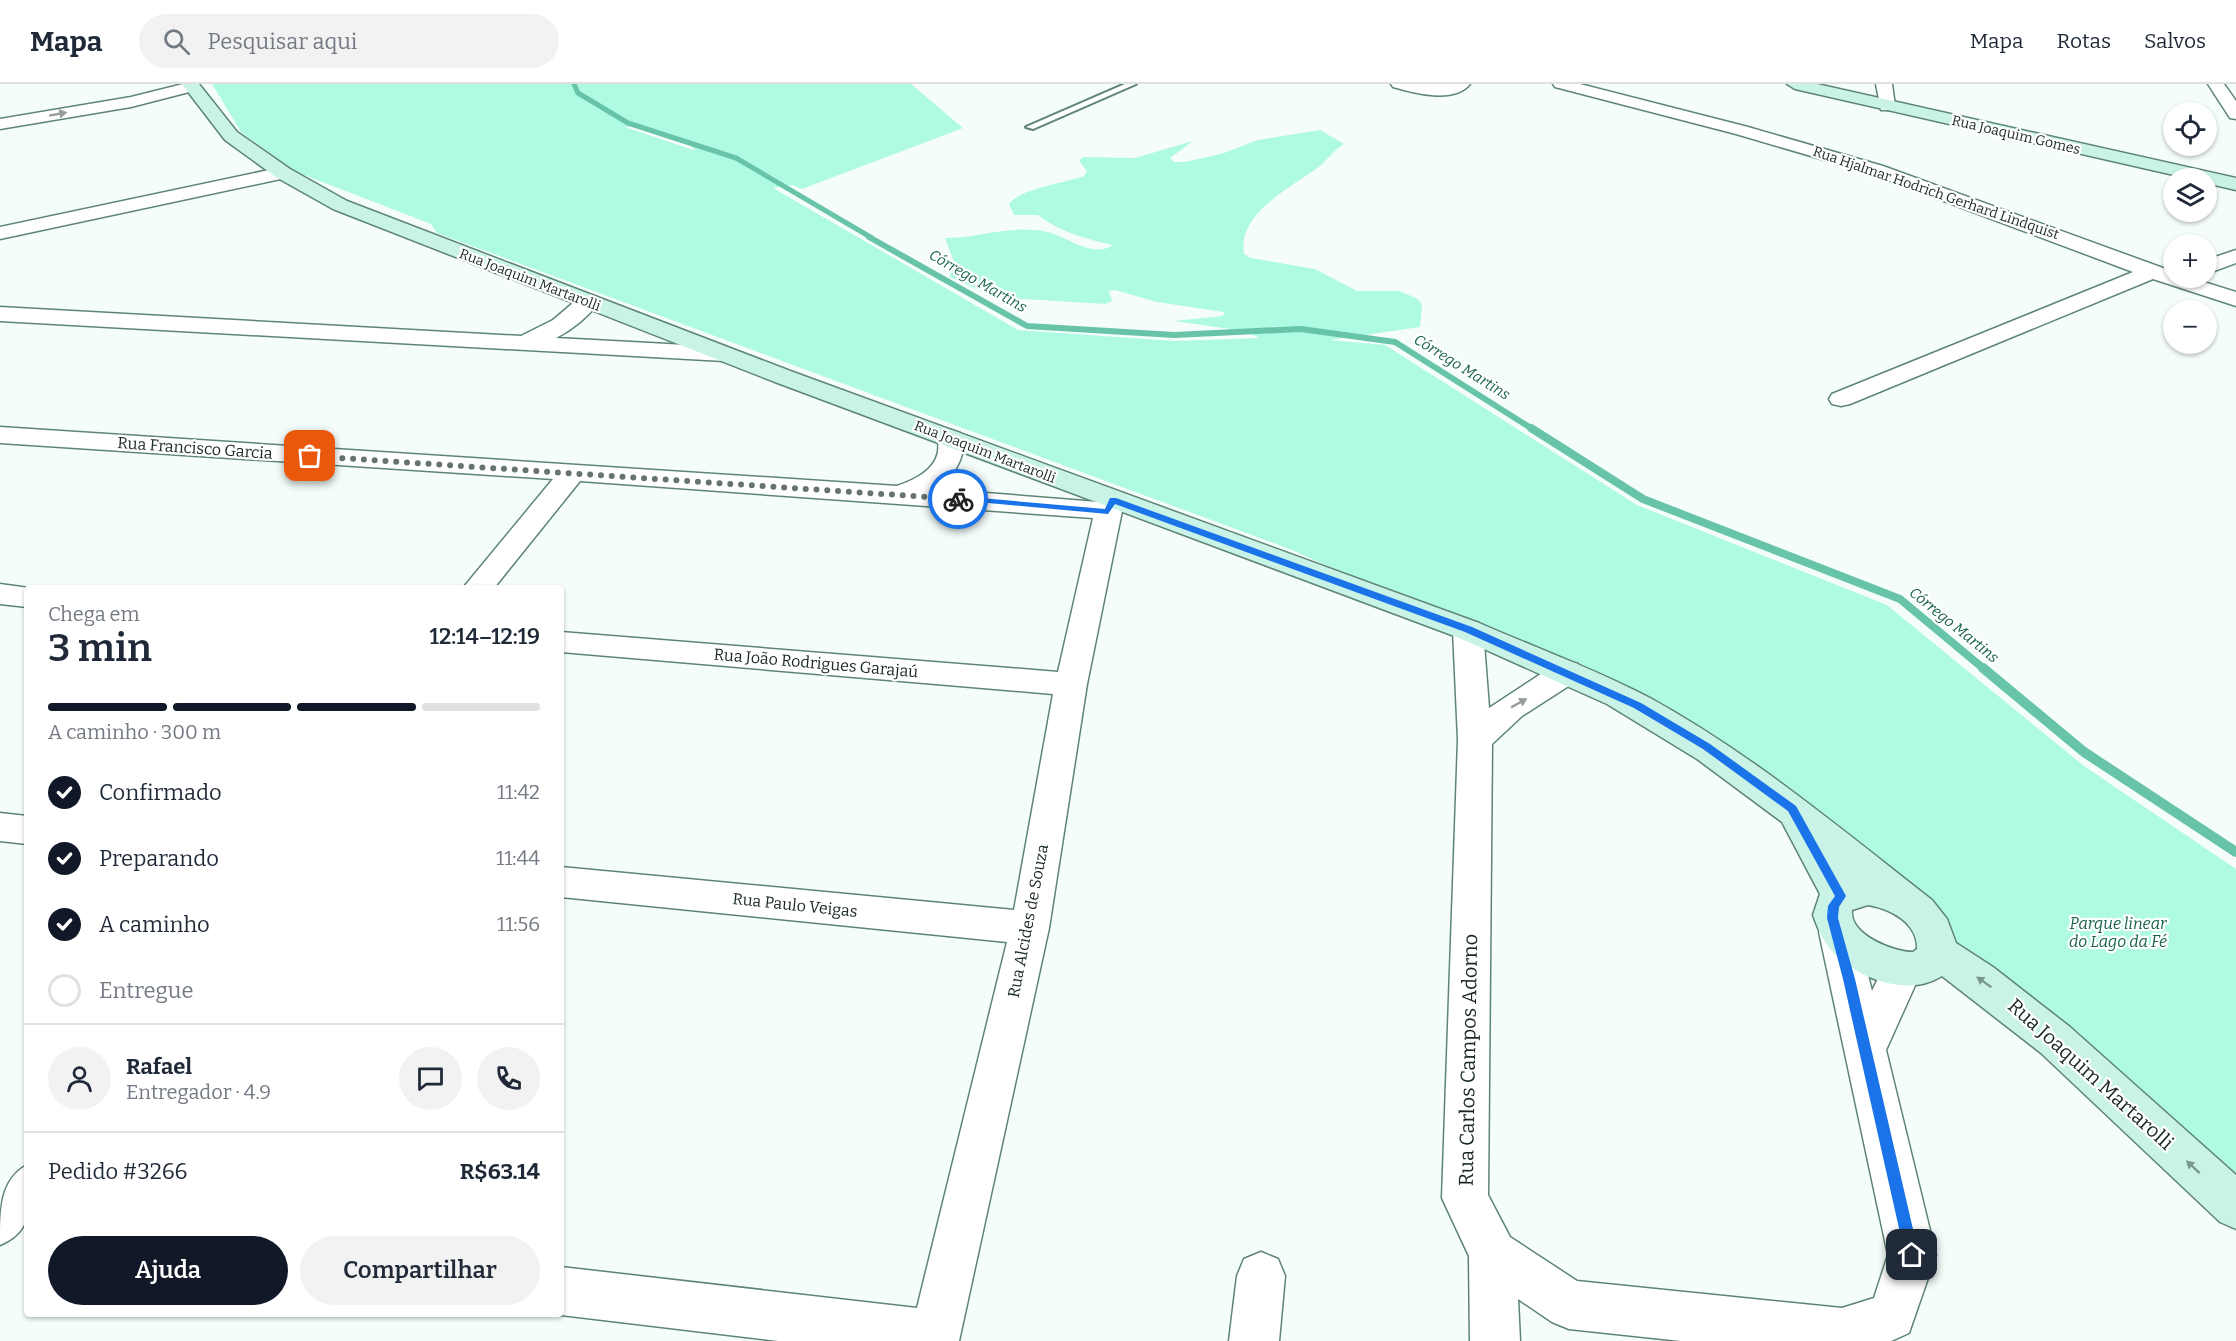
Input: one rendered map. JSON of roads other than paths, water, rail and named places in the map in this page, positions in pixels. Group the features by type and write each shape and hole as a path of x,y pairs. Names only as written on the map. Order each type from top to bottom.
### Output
{"street":[{"path":"1399,84 1437,90 1453,89 1462,84"},
{"name":"Rua Hjalmar Hodrich Gerhard Lindquist","path":"1562,84 1854,162 2037,227 2163,275"},
{"name":"Rua Joaquim Gomes","path":"1795,84 2236,184"},
{"path":"1884,84 1887,106"},
{"path":"2216,84 2236,114"},
{"path":"0,124 131,102 191,86"},
{"name":"Rua Joaquim Martarolli","path":"191,86 231,136 283,174 340,205 724,354 951,438 1110,506 1468,630 1567,672 1638,706 1707,747 1792,808 1904,900"},
{"path":"0,233 283,174"},
{"path":"2217,264 2236,256"},
{"path":"1841,399 2163,277"},
{"name":"Rua Hjalmar Hodrich Gerhard Lindquist","path":"2204,288 2236,298"},
{"path":"525,343 551,333 573,318 588,302"},
{"path":"0,314 724,354"},
{"path":"0,338 34,316"},
{"name":"Rua Francisco Garcia","path":"0,435 572,474 1110,506"},
{"path":"899,494 920,488 934,478 949,461 953,452 951,438"},
{"path":"480,585 572,474"},
{"name":"Rua Alcides de Souza","path":"935,1338 1030,928 1071,684 1110,506"},
{"path":"0,594 24,597"},
{"name":"Rua Carlos Campos Adorno","path":"1468,630 1475,740 1465,1197 1493,1254 1569,1305 1842,1333 1892,1316 1912,1255 1839,914"},
{"name":"Rua João Rodrigues Garajaú","path":"564,642 1071,684"},
{"path":"1475,740 1510,708 1567,672"},
{"name":"Rua Joaquim Martarolli","path":"1792,808 1839,914"},
{"path":"0,827 24,830"},
{"name":"Rua Paulo Veigas","path":"564,882 1030,928"},
{"path":"1866,1048 1920,961 1938,939 1931,925 1904,900 1868,890 1852,891 1839,914 1849,946 1865,958 1884,966 1920,961"},
{"name":"Rua Joaquim Martarolli","path":"1920,961 2001,994 2052,1036 2236,1206"},
{"path":"24,1191 0,1223 24,1227"},
{"path":"1493,1254 1495,1341"},
{"path":"1254,1341 1262,1276"},
{"path":"564,1291 935,1338"}],"lane":[{"path":"1030,127 1132,84"}],"waterway":[{"name":"Córrego Martins","path":"574,84 578,93 628,123 736,158 872,238"},
{"name":"Córrego Martins","path":"869,237 1027,326 1174,335 1301,329 1395,342 1534,430"},
{"name":"Córrego Martins","path":"1531,428 1643,499 1900,599 1984,669"},
{"name":"Córrego Martins","path":"1983,668 2084,752 2236,852"}],"park label":[{"name":"Parque linear do Lago da Fé","path":"2118,932"}]}
